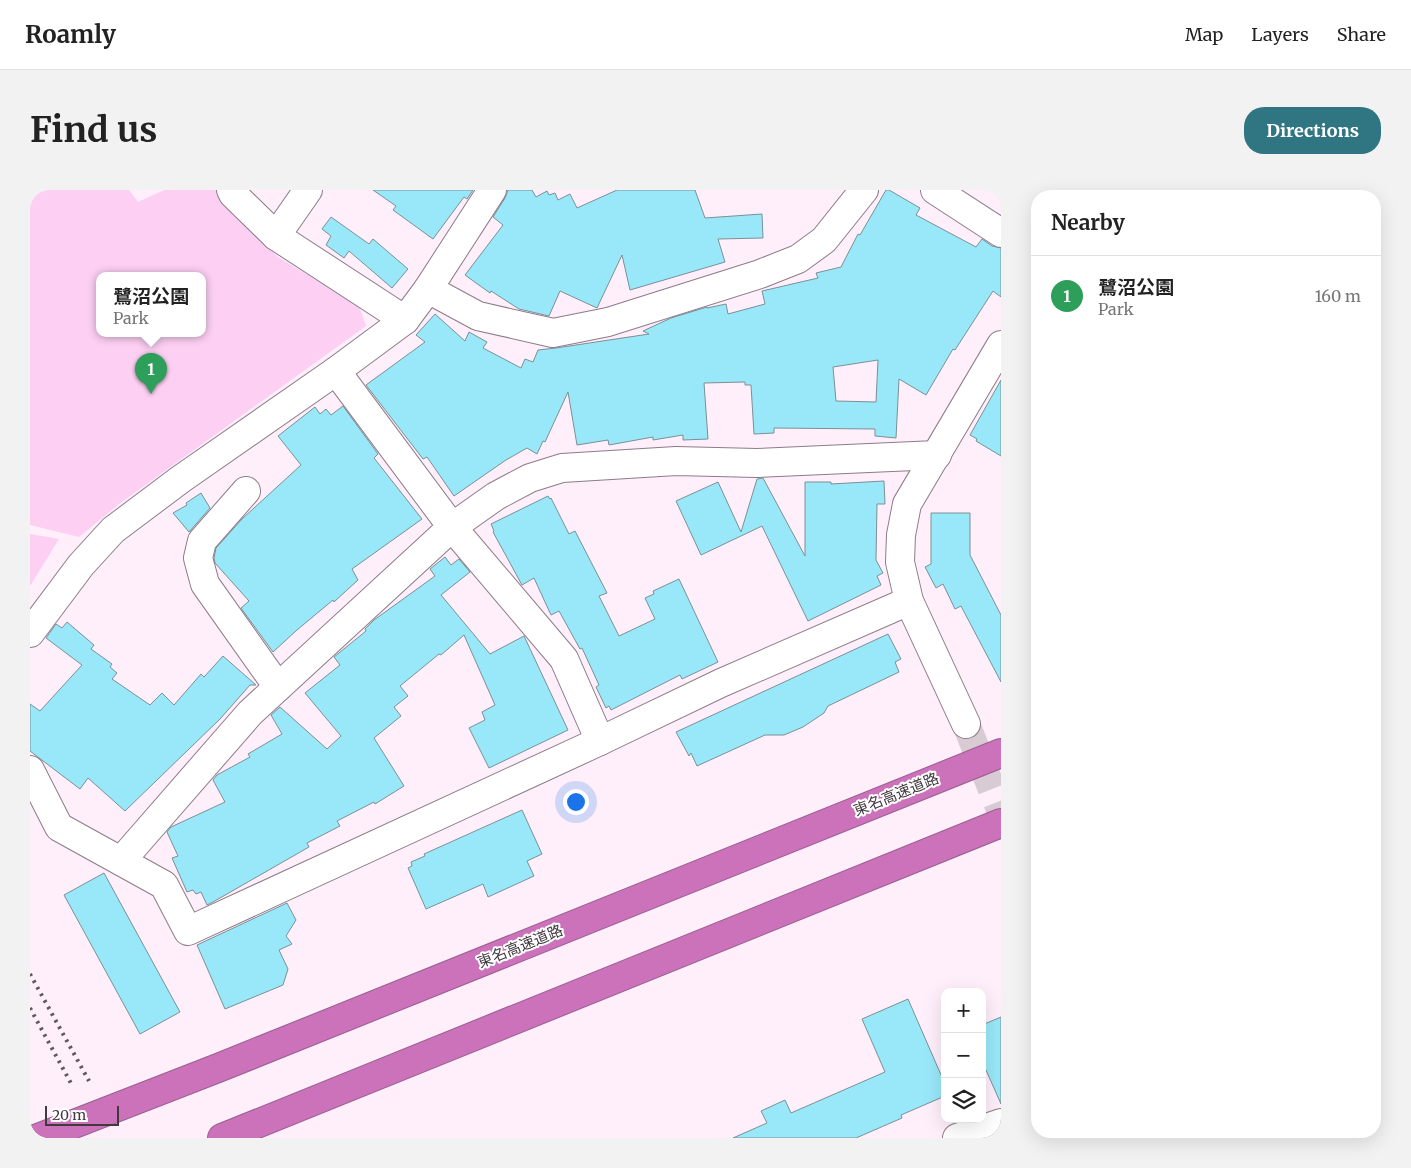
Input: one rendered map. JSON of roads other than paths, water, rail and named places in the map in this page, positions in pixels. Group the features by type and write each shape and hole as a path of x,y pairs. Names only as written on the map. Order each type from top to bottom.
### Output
{"highway":[{"name":"東名高速道路","path":"38,1138 218,1068 1001,752"},
{"path":"222,1138 1001,823"}],"street":[{"path":"232,190 233,194 276,236 405,320"},
{"path":"276,236 308,190"},
{"path":"30,633 81,565 113,530 181,479 336,372 405,320 428,289 492,190"},
{"path":"428,289 478,316 553,333 608,322 760,274 798,259 824,240 864,190"},
{"path":"935,190 1001,233"},
{"path":"966,724 909,601 900,562 901,535 907,504 1001,345"},
{"path":"336,372 452,528 564,659 600,741"},
{"path":"121,861 250,713 452,528 496,496 530,478 562,468 676,461 757,463 937,455"},
{"path":"246,491 202,541 198,558 204,584 278,687"},
{"path":"30,770 60,827 164,885 188,931 721,684 909,601"},
{"path":"956,1138 1001,1123"}],"tunnel":[{"path":"966,724 1001,812"}],"railway":[{"path":"30,974 89,1081"},
{"path":"30,1008 73,1087"}],"place":[{"name":"鷺沼公園","path":"151,394"}]}
